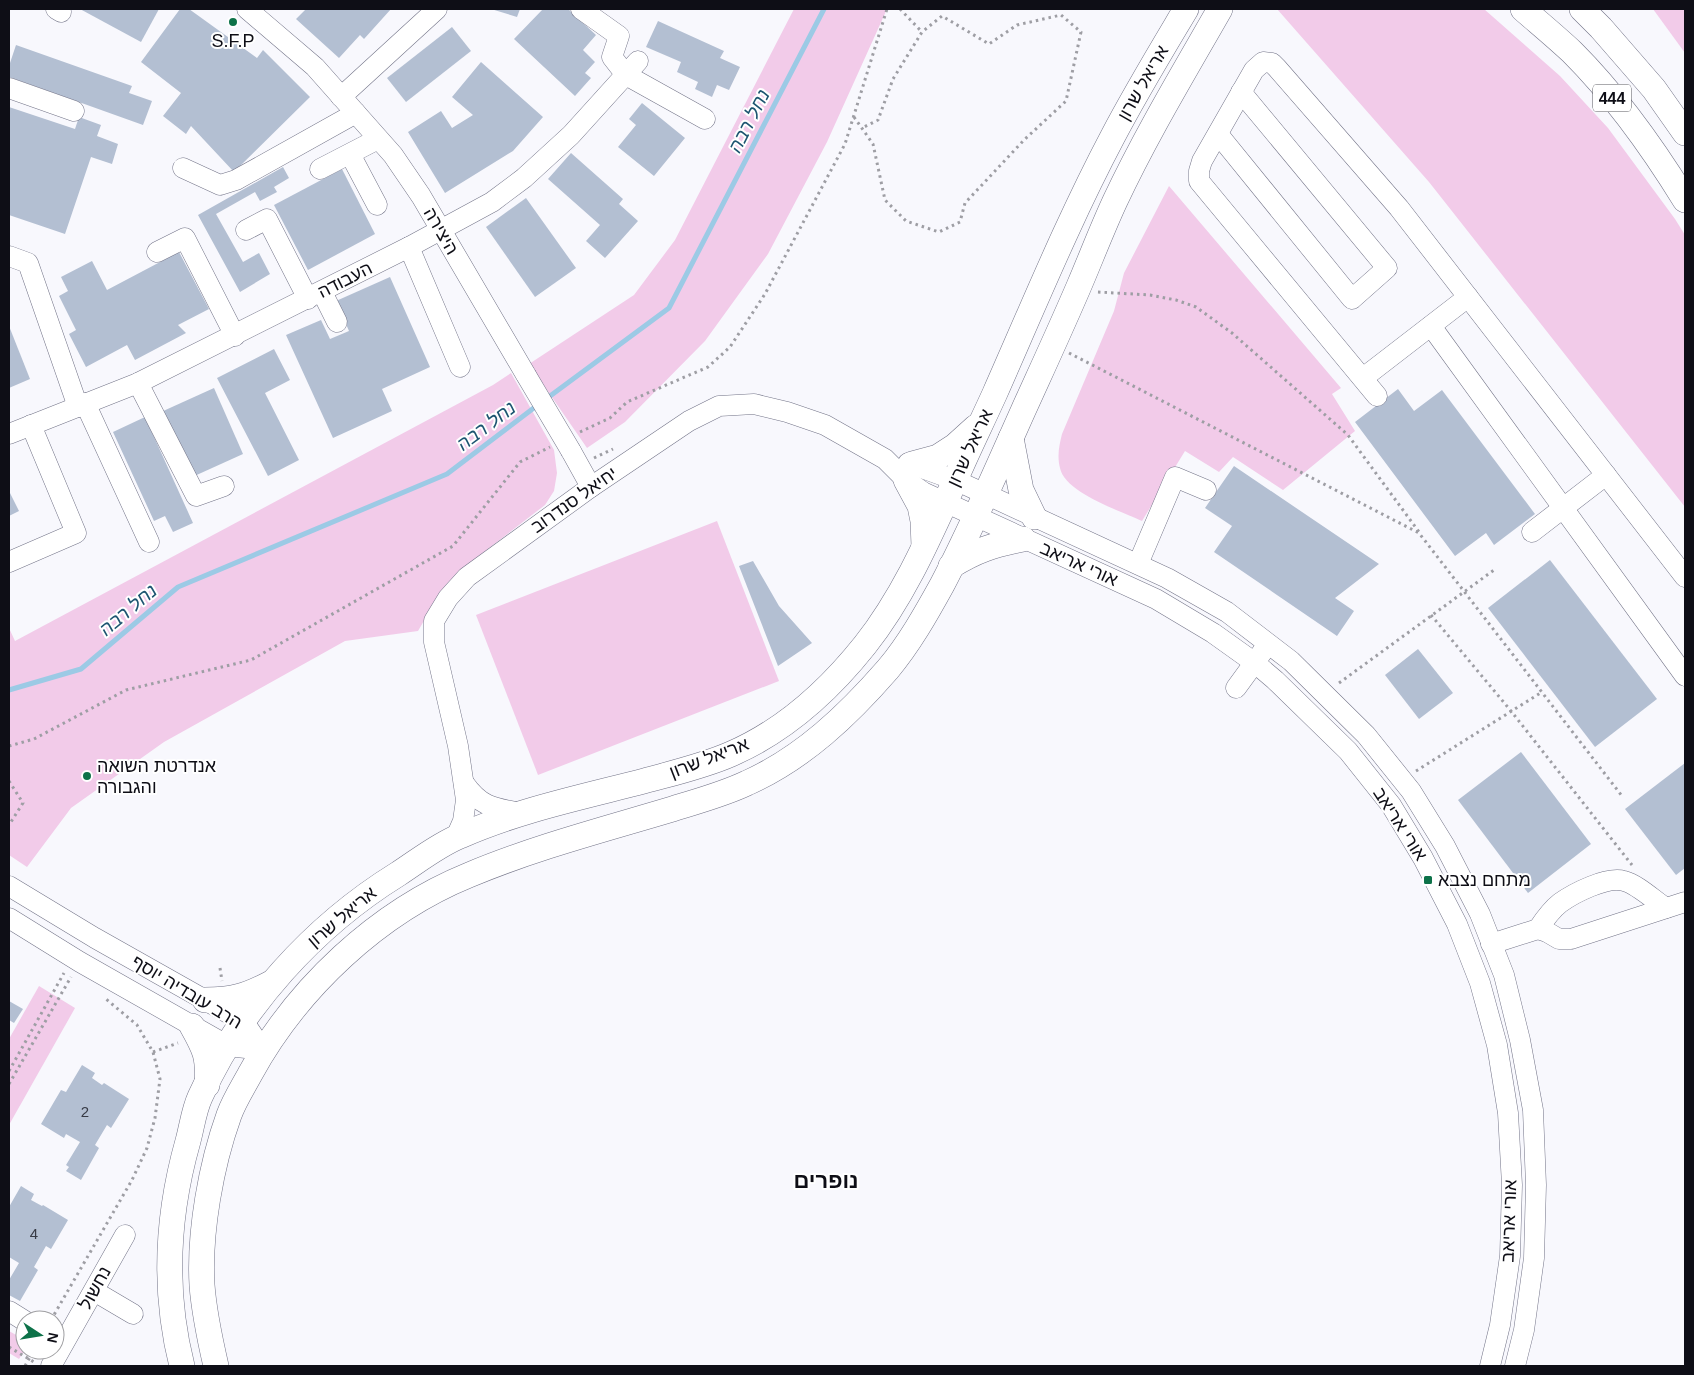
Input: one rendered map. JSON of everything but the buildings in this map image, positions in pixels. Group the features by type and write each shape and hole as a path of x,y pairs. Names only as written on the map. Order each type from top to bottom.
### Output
{"main road":[{"name":"אריאל שרון","path":"182,1366 177,1346 169,1286 171,1218 179,1171 199,1099 228,1046 244,1022 276,980 314,938 377,887 456,837 521,813 677,772 725,756 764,736 788,720 836,678 866,643 898,595 924,548 1085,192 1118,126 1186,9"},
{"name":"אריאל שרון","path":"216,1366 210,1340 202,1284 204,1221 212,1178 230,1112 263,1050 308,992 336,962 365,937 420,898 467,875 520,856 746,784 816,741 860,701 893,663 927,613 986,495 1114,204 1142,146 1220,9"},
{"name":"444","path":"1523,9 1572,52 1618,105 1659,158 1685,200"},
{"name":"444","path":"1582,9 1654,89 1685,133"},
{"path":"924,548 923,521 909,472 938,457 982,422"},
{"path":"1011,438 1021,490 1034,517"},
{"path":"951,566 974,552 994,545 1023,539"},
{"path":"204,1000 226,1000 250,994 276,980"},
{"path":"192,1026 206,1049 207,1085"}],"street":[{"name":"היצירה","path":"246,9 315,67 393,155 441,230 591,487"},
{"path":"341,96 438,9"},
{"path":"581,9 619,36 612,57 632,68 705,119"},
{"path":"1377,396 1199,181 1202,161 1254,70 1263,62 1272,63 1398,208 1685,577"},
{"name":"העבודה","path":"9,434 138,383 410,247 492,202 524,178 572,135 632,68"},
{"path":"9,88 74,111"},
{"path":"1218,134 1352,299 1387,268 1241,92"},
{"path":"183,168 220,185 236,180 356,114"},
{"path":"320,169 378,139"},
{"path":"350,154 377,205"},
{"path":"246,230 267,219 315,295 336,322"},
{"path":"157,252 185,238 235,336"},
{"path":"410,247 460,367"},
{"path":"9,256 28,263 81,405 150,542"},
{"path":"1363,378 1468,298"},
{"path":"1431,326 1685,676"},
{"path":"138,383 196,496 224,486"},
{"name":"יחיאל סנדרוב","path":"456,837 463,821 466,800 458,746 434,642 434,621 448,598 467,577 591,487 689,421 719,406 754,404 788,412 825,425 909,472 955,480 986,495"},
{"path":"9,562 76,533 31,425"},
{"name":"יחיאל סנדרוב","path":"909,472 923,492 945,503"},
{"path":"1532,532 1606,475"},
{"path":"1138,564 1175,477 1206,490"},
{"name":"אורי אריאב","path":"986,495 1167,578 1227,612 1269,643 1292,661 1366,735 1411,791 1445,846 1480,914 1504,975 1520,1040 1533,1110 1536,1185 1534,1258 1524,1330 1515,1366"},
{"name":"אורי אריאב","path":"945,503 1156,599 1213,633 1255,662 1275,680 1348,751 1391,805 1423,858 1457,924 1480,983 1497,1045 1508,1113 1512,1185 1510,1256 1500,1325 1490,1366"},
{"path":"1236,688 1269,643"},
{"path":"464,783 474,798 494,808 521,813"},
{"path":"1538,930 1548,914 1561,902 1599,882 1615,878 1627,881 1666,908"},
{"name":"הרב עובדיה יוסף","path":"9,886 95,938 244,1022 263,1050"},
{"path":"1492,944 1538,930 1559,939 1571,939 1685,902"},
{"name":"הרב עובדיה יוסף","path":"9,918 80,962 228,1046 263,1050"},
{"name":"נחשול","path":"65,1333 94,1290 124,1236"},
{"path":"94,1290 133,1314"}],"path":[{"path":"9,746 34,739 126,690 251,660 453,546 520,462 567,443 610,418 627,402 708,367 730,347 765,294 845,144 887,9"},
{"path":"900,9 922,32"},
{"path":"854,117 873,144 885,200 906,221 939,232 960,222 965,203 1024,140 1066,101 1081,32 1060,15 1017,25 989,44 942,16 922,32 893,79 878,120 862,128"},
{"path":"1077,291 1150,294 1196,307 1232,333 1348,435 1419,533 1622,796"},
{"path":"1053,344 1419,533"},
{"path":"592,459 618,446"},
{"path":"1324,694 1494,570"},
{"path":"1431,615 1511,711 1636,870"},
{"path":"1402,780 1542,692"},
{"path":"9,781 23,803 9,825"},
{"path":"56,969 78,982"},
{"path":"9,1072 64,973"},
{"path":"9,1084 71,977"},
{"path":"57,1310 132,1180 148,1148 155,1118 160,1079 153,1052 137,1025 99,994"}],"shaded area":[{"path":"794,9 887,9 827,142 768,254 705,341 625,422 587,448 529,364 634,295 675,240"},
{"path":"1277,9 1484,9 1560,76 1608,128 1685,235 1685,507 1429,182"},
{"path":"1653,9 1685,9 1685,53"},
{"path":"1169,186 1341,388 1332,394 1355,431 1283,490 1233,457 1219,472 1185,451 1142,521 1095,500 1072,485 1064,477 1060,468 1059,451 1062,434 1114,311 1124,273"},
{"path":"511,373 554,450 557,473 554,491 545,505 458,572 442,590 418,631 345,641 164,742 71,808 27,867 9,855 9,628 15,641 493,385"},
{"path":"717,521 779,681 538,775 476,615"},
{"path":"39,986 75,1008 9,1125 9,1039"},
{"path":"9,1331 15,1334 15,1357 9,1353"}],"waterway":[{"name":"נחל רבה","path":"546,399 669,308 824,9"},
{"name":"נחל רבה","path":"9,690 81,669 178,587 447,474 539,404"}],"place":[{"name":"S.F.P","path":"233,22"},
{"name":"אנדרטת השואה והגבורה","path":"87,776"},
{"name":"מתחם נצבא","path":"1428,880"}],"district":[{"name":"נופרים","path":"826,1180"}]}
